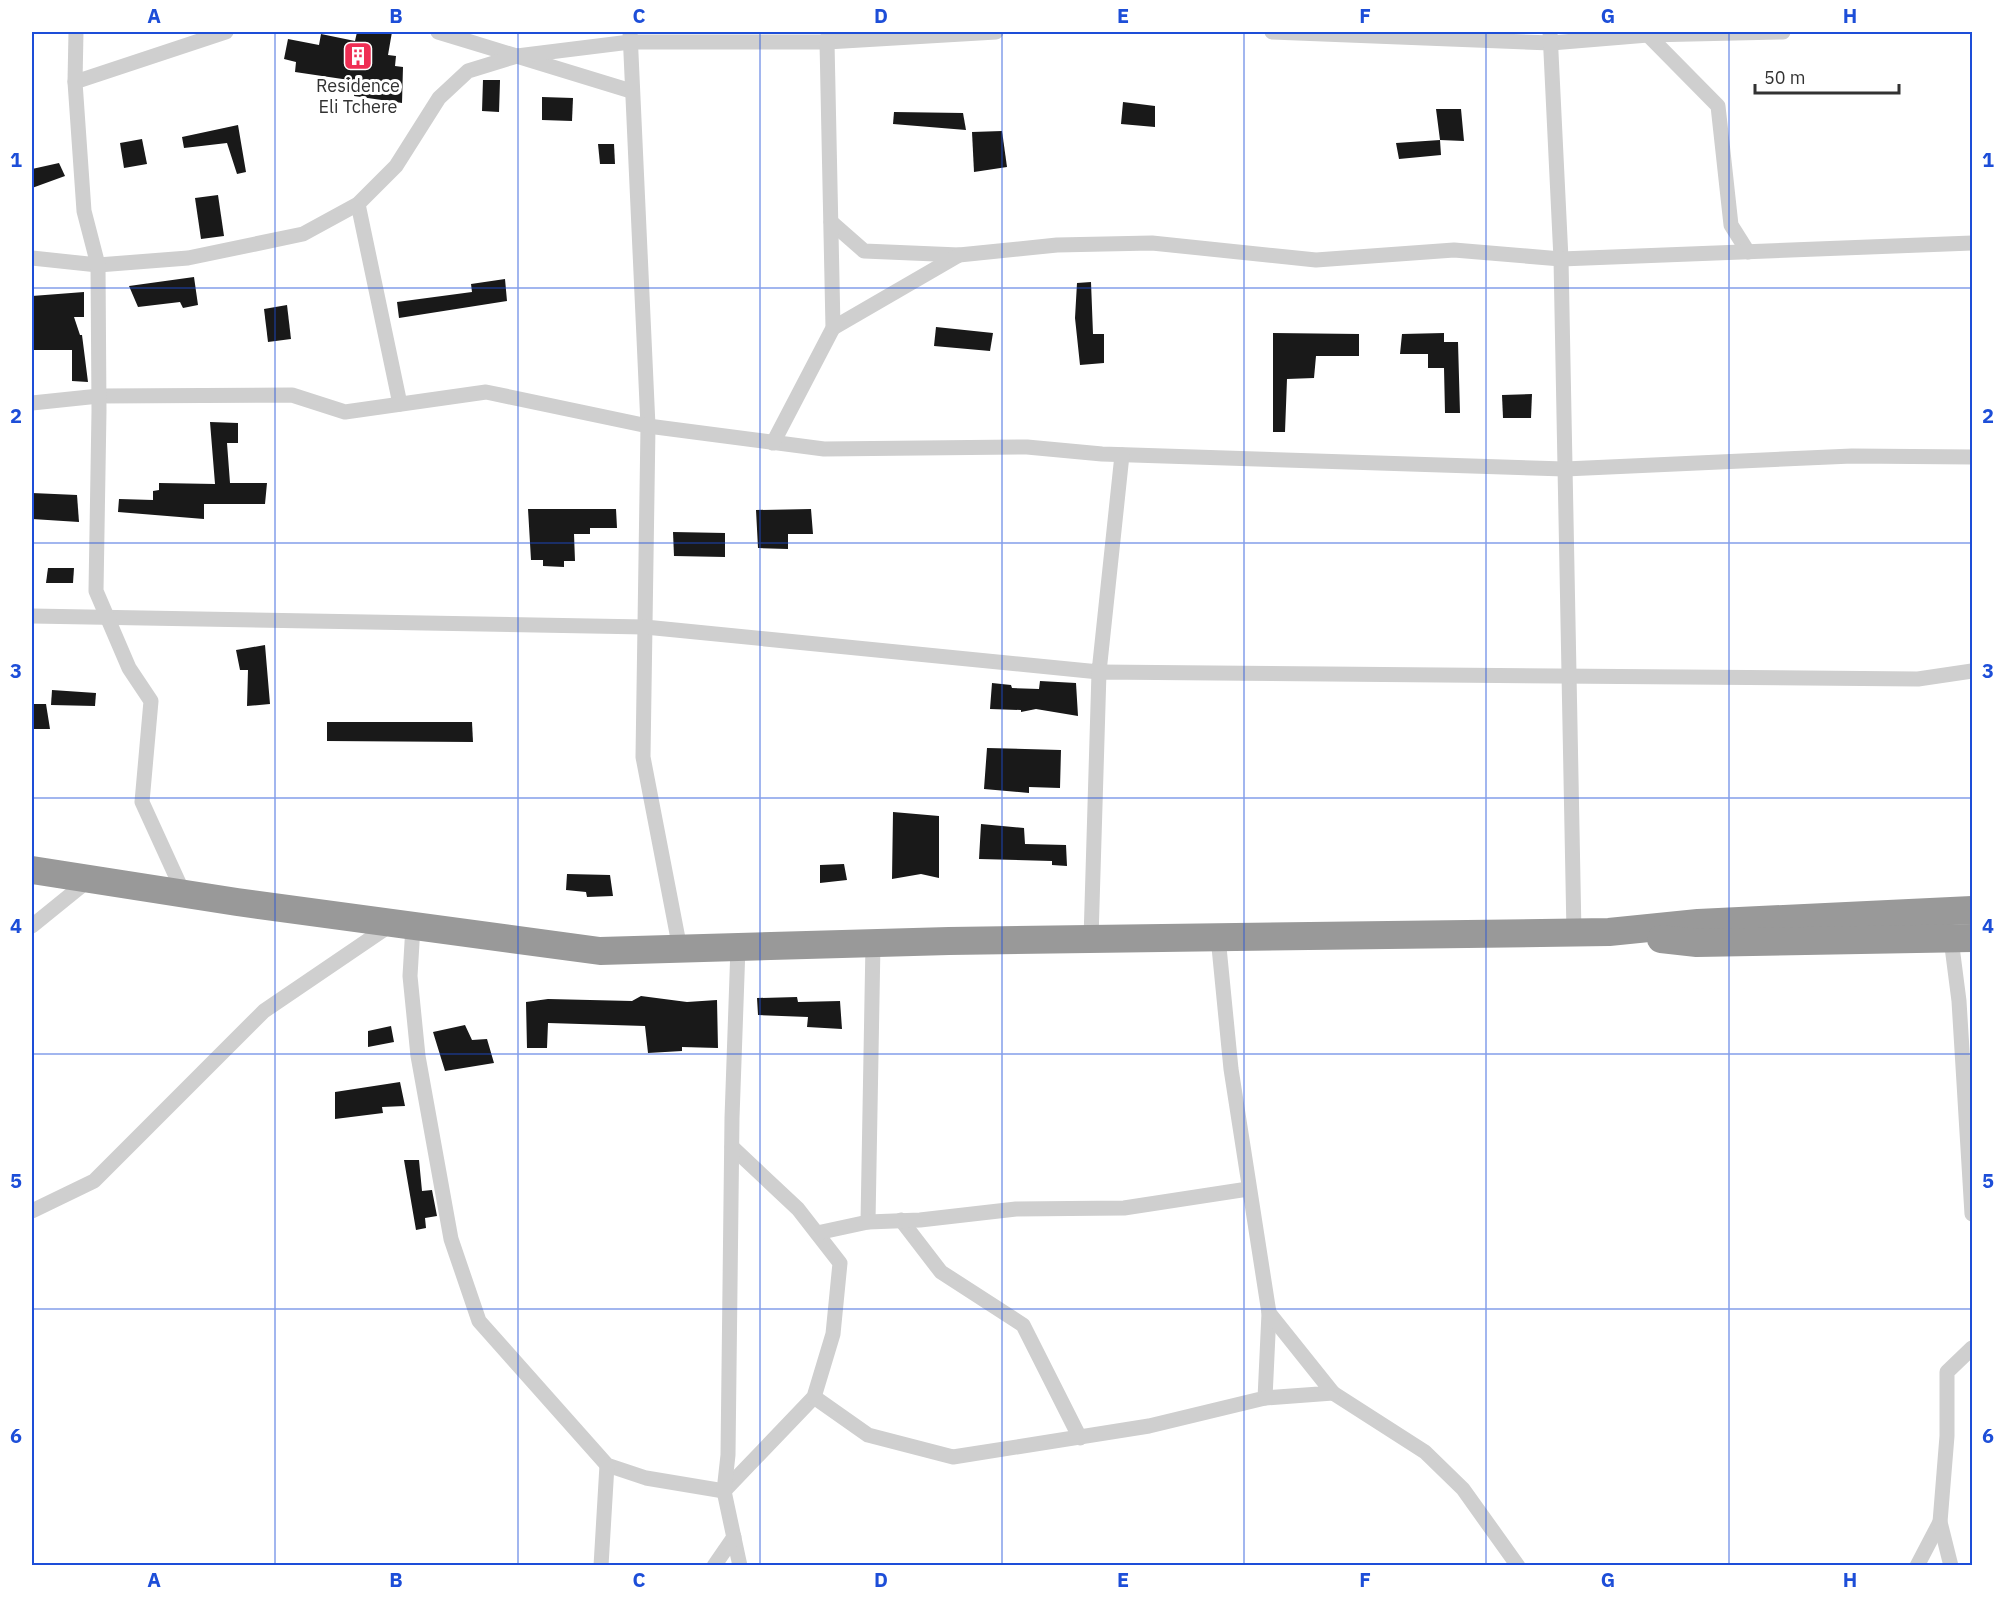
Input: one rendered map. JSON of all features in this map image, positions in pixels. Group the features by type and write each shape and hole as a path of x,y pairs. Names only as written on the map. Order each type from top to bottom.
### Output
{"highway":[{"path":"32,870 184,894 600,951 873,943 1609,932 1698,923 1972,910"},
{"path":"1609,932 1697,943 1961,938"}],"street":[{"path":"76,32 75,82 84,210 98,265 99,396 96,591 129,668 151,702 142,802 184,894"},
{"path":"75,82 226,32"},
{"path":"438,32 631,91"},
{"path":"32,258 98,265 188,258 303,234 358,204 396,166 439,98 468,70 517,56 630,37 996,32"},
{"path":"1272,32 1551,37 1646,33 1783,32"},
{"path":"1646,33 1718,106 1731,225 1748,252"},
{"path":"772,442 833,328 826,35"},
{"path":"630,37 648,426 644,757 680,949"},
{"path":"1551,37 1562,259 1574,933"},
{"path":"358,204 400,404"},
{"path":"831,222 864,251 959,255 1058,245 1152,243 1316,260 1454,250 1562,259 1972,243"},
{"path":"833,328 959,255"},
{"path":"32,403 99,396 292,395 345,412 486,392 648,426 824,449 1027,447 1122,455 1565,469 1852,456 1972,457"},
{"path":"1091,939 1099,672 1122,455"},
{"path":"32,616 645,627 1099,672 1918,679 1972,671"},
{"path":"32,926 90,879"},
{"path":"32,1211 94,1181 264,1011 403,925 418,1056 451,1239 479,1321 607,1465 646,1478 724,1491"},
{"path":"1218,937 1231,1069 1269,1313 1265,1398"},
{"path":"1961,938 1959,1001 1972,1214"},
{"path":"868,1222 873,943"},
{"path":"738,947 732,1147 728,1455 724,1491 740,1566"},
{"path":"724,1491 814,1396 833,1334 840,1263 798,1209 732,1147"},
{"path":"817,1233 868,1222 1016,1209 1124,1208 1248,1189"},
{"path":"901,1220 941,1272 1023,1325 1080,1438"},
{"path":"1269,1313 1333,1393 1425,1452 1463,1489 1518,1566"},
{"path":"1951,1566 1940,1522 1947,1436 1947,1372 1972,1348"},
{"path":"814,1396 868,1435 953,1457 1149,1426 1265,1398 1333,1393"},
{"path":"601,1566 607,1465"},
{"path":"1917,1566 1940,1522"},
{"path":"714,1566 734,1537"}],"building":[{"path":"357,32 392,32 388,55 396,56 395,66 403,67 402,103 354,96 356,81 295,72 296,62 284,59 288,39 319,45 321,34 355,41"},
{"path":"483,80 500,80 499,112 482,111"},
{"path":"542,97 573,98 572,121 542,120"},
{"path":"1123,102 1155,106 1155,127 1121,124"},
{"path":"1436,109 1461,109 1464,141 1440,140"},
{"path":"894,112 963,113 966,130 893,124"},
{"path":"238,125 246,172 237,174 227,143 184,148 182,137"},
{"path":"1002,131 1007,167 974,172 972,132"},
{"path":"142,139 147,164 124,168 120,143"},
{"path":"1440,140 1441,155 1399,159 1396,143"},
{"path":"598,144 614,144 615,164 600,164"},
{"path":"59,163 65,176 32,188 32,169"},
{"path":"218,195 224,236 201,239 195,198"},
{"path":"194,277 198,305 183,308 180,302 138,307 129,286"},
{"path":"505,279 507,301 399,318 397,302 472,292 471,284"},
{"path":"1091,282 1093,334 1104,334 1104,363 1080,365 1075,318 1077,283"},
{"path":"84,292 84,317 74,317 80,335 82,335 88,382 72,381 72,350 32,350 32,296"},
{"path":"287,305 291,339 268,342 264,309"},
{"path":"936,327 993,333 990,351 934,346"},
{"path":"1273,333 1359,334 1359,356 1316,356 1314,378 1287,379 1285,432 1273,432"},
{"path":"1444,333 1444,342 1458,342 1460,413 1445,413 1444,368 1428,368 1428,354 1400,354 1402,334"},
{"path":"1532,394 1531,418 1503,418 1502,395"},
{"path":"210,422 238,423 238,443 227,443 230,483 267,483 265,504 204,504 204,519 118,512 119,499 153,500 153,491 159,490 159,483 215,484"},
{"path":"32,493 77,495 79,522 32,519"},
{"path":"528,509 616,509 617,528 590,528 590,534 574,534 575,561 564,561 564,567 543,566 543,560 531,560"},
{"path":"811,509 813,534 788,534 788,549 758,548 756,510"},
{"path":"673,532 725,533 725,557 674,556"},
{"path":"48,568 74,568 73,583 46,583"},
{"path":"265,645 270,704 247,706 248,670 240,670 236,650"},
{"path":"1040,681 1076,683 1078,716 1036,709 1021,712 1021,710 990,709 992,683 1011,685 1012,688 1039,689"},
{"path":"52,690 96,693 95,706 51,705"},
{"path":"32,704 46,704 50,729 32,729"},
{"path":"327,722 472,722 473,742 327,741"},
{"path":"987,748 1061,750 1060,788 1029,787 1029,793 984,789"},
{"path":"893,812 939,816 939,878 921,874 892,879"},
{"path":"981,824 1024,828 1025,844 1066,845 1067,866 1052,865 1052,861 979,859"},
{"path":"844,864 847,880 820,883 820,865"},
{"path":"567,874 610,875 613,896 587,897 586,892 566,890"},
{"path":"641,996 687,1002 717,1000 718,1048 682,1047 682,1051 648,1053 645,1026 548,1023 547,1048 527,1048 526,1002 548,999 632,1001"},
{"path":"797,997 798,1002 840,1001 842,1029 807,1027 808,1017 758,1015 757,998"},
{"path":"465,1025 472,1040 487,1039 494,1063 445,1071 433,1032"},
{"path":"391,1026 394,1042 368,1047 368,1031"},
{"path":"400,1082 405,1106 382,1107 383,1113 335,1119 335,1092"},
{"path":"404,1160 419,1160 422,1191 432,1190 437,1216 425,1218 426,1228 416,1230"}],"place":[{"name":"Residence Eli Tchere","path":"358,56"}]}
